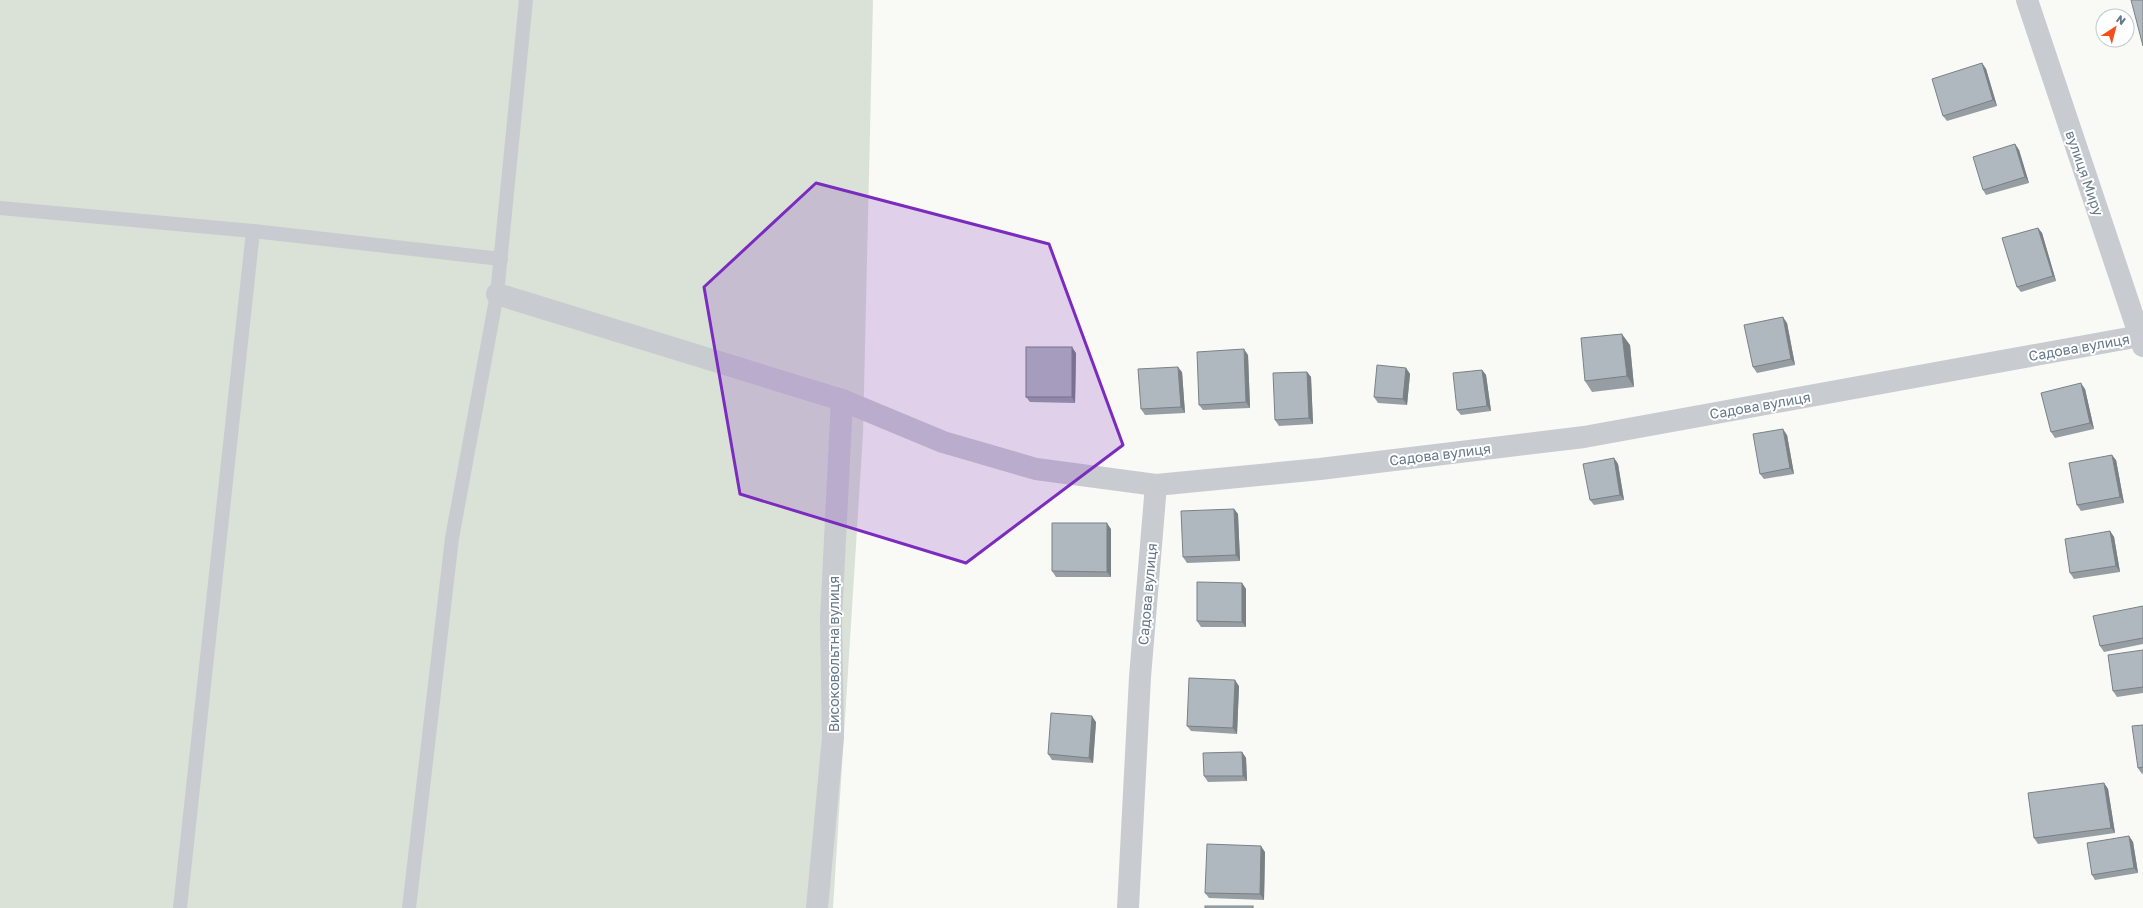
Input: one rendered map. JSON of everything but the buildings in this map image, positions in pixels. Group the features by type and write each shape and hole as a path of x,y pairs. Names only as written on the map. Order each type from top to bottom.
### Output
{"street":[{"name":"вулиця Миру","path":"2027,0 2141,341"},
{"path":"497,294 842,400 943,442 1036,469 1156,485"},
{"name":"Садова вулиця","path":"1128,908 1140,677 1156,485 1320,469 1584,437 2141,341"},
{"name":"Високовольтна вулиця","path":"817,908 833,736 831,619 842,400"}],"lane":[{"path":"409,908 452,538 497,294 526,0"},
{"path":"0,208 253,230 501,258"},
{"path":"180,908 253,230"}],"highlighted area":[{"path":"816,183 1049,244 1123,445 966,563 740,494 704,287"}],"shaded area":[{"path":"0,0 873,0 863,434 833,908 0,908"}]}
